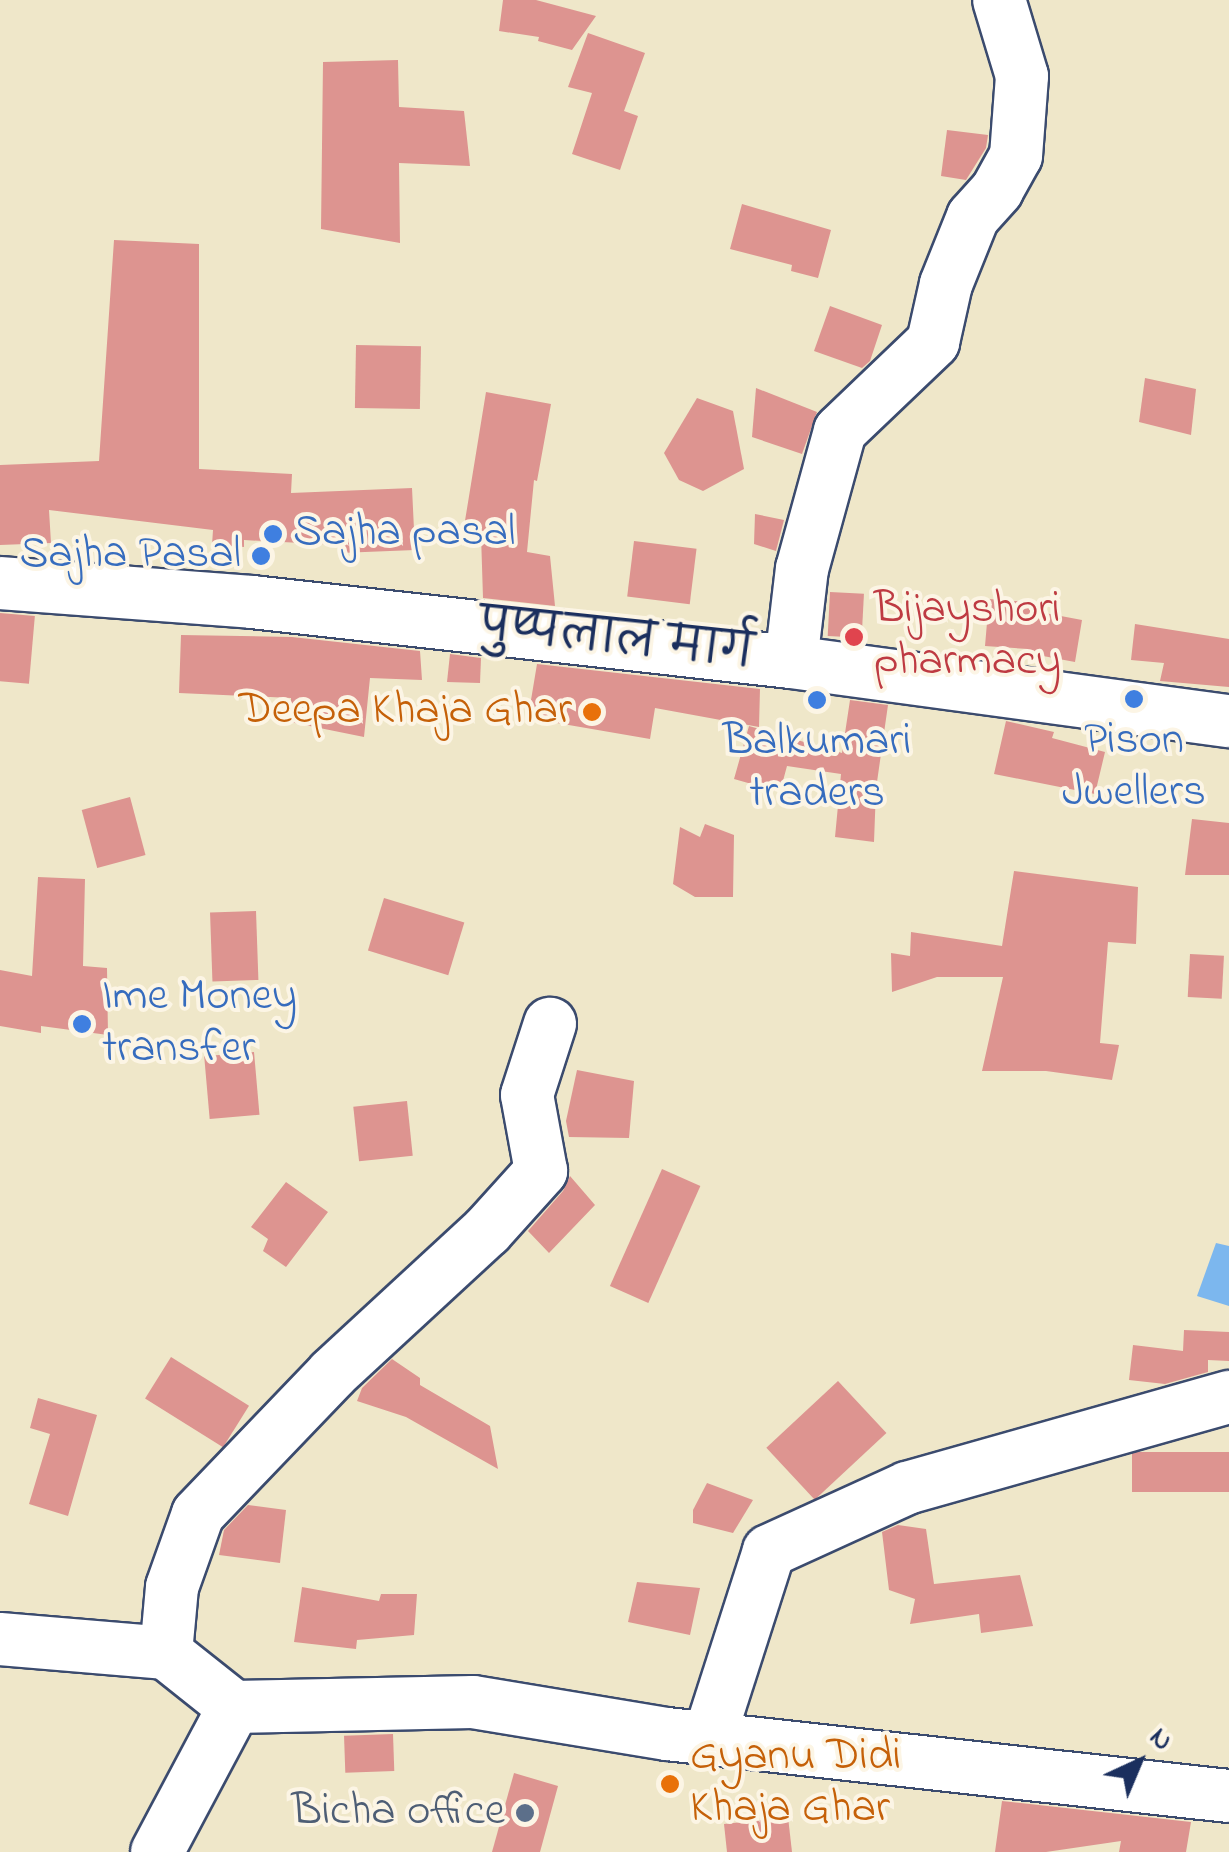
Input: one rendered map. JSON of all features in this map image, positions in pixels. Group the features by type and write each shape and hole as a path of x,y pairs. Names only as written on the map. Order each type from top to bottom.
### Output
{"street":[{"path":"791,662 802,569 840,432 856,412 905,374 933,342 946,284 973,217 997,190 1016,156 1022,76 999,0"},
{"name":"पुष्पलाल मार्ग","path":"0,583 252,602 791,662 1229,721"},
{"path":"166,1653 172,1587 198,1514 333,1373 487,1231 541,1171 527,1095 550,1024"},
{"path":"709,1738 769,1551 908,1488 1229,1397"},
{"path":"0,1639 166,1653 234,1707 473,1702 709,1738 1229,1796"},
{"path":"157,1852 234,1707"}],"water":[{"path":"1216,1243 1229,1246 1229,1306 1197,1296"}],"building":[{"path":"503,0 536,0 596,16 572,50 538,41 539,37 499,31"},
{"path":"588,33 645,53 624,111 638,116 620,170 572,154 592,93 568,87"},
{"path":"398,60 399,107 464,111 470,166 399,163 400,243 321,229 323,62"},
{"path":"947,130 988,135 986,148 966,180 941,176"},
{"path":"742,204 831,230 818,278 791,271 792,265 730,249"},
{"path":"114,240 199,244 199,469 292,474 291,493 412,488 415,550 340,553 339,545 244,540 244,547 212,545 213,530 49,510 51,543 0,545 0,465 99,461"},
{"path":"830,306 882,325 870,361 862,368 814,351"},
{"path":"356,345 421,346 420,409 355,408"},
{"path":"1145,378 1196,389 1191,435 1139,422"},
{"path":"756,388 817,412 802,454 752,437"},
{"path":"486,392 551,404 537,481 534,480 527,552 550,556 555,606 483,598 481,535 463,533"},
{"path":"697,398 733,411 744,469 703,491 679,480 664,453"},
{"path":"755,514 784,520 776,551 754,544"},
{"path":"634,541 697,549 690,604 627,597"},
{"path":"830,592 864,594 862,638 828,636"},
{"path":"989,599 1029,602 1029,610 1082,620 1075,662 1027,653 1028,649 985,646"},
{"path":"0,613 35,616 29,684 0,681"},
{"path":"1135,624 1229,639 1229,687 1160,681 1164,663 1131,660"},
{"path":"181,635 292,637 420,651 422,680 370,678 364,737 290,722 291,698 179,693"},
{"path":"450,654 481,658 480,683 447,682"},
{"path":"537,664 760,689 759,727 655,708 650,739 528,718"},
{"path":"850,700 888,705 876,789 874,842 835,837 841,774 787,766 780,792 734,779 749,726 842,753"},
{"path":"1006,721 1054,732 1052,738 1105,752 1095,794 994,774"},
{"path":"130,797 146,855 97,868 82,810"},
{"path":"1192,819 1229,823 1229,875 1185,875"},
{"path":"705,824 734,835 733,897 695,897 673,884 680,827 700,837"},
{"path":"1014,871 1138,887 1136,944 1108,942 1100,1043 1119,1045 1112,1080 1046,1071 982,1071 1003,977 937,977 892,992 891,953 910,956 911,932 1002,946"},
{"path":"38,877 85,879 83,966 107,968 108,1035 41,1026 41,1033 0,1026 0,970 32,976"},
{"path":"384,898 464,923 448,975 368,951"},
{"path":"256,911 258,980 212,982 210,913"},
{"path":"1190,954 1224,956 1222,999 1188,997"},
{"path":"254,1052 259,1115 210,1119 204,1056"},
{"path":"577,1070 634,1081 629,1138 569,1137 566,1121"},
{"path":"407,1101 413,1156 359,1161 353,1107"},
{"path":"662,1169 700,1186 648,1303 610,1286"},
{"path":"570,1176 595,1205 549,1253 528,1231 563,1191"},
{"path":"286,1182 328,1212 286,1267 263,1251 268,1239 251,1227"},
{"path":"1184,1330 1229,1332 1229,1361 1208,1360 1208,1372 1165,1384 1129,1380 1133,1345 1183,1351"},
{"path":"171,1357 249,1406 223,1447 145,1399"},
{"path":"392,1359 420,1378 420,1385 490,1426 498,1469 406,1417 357,1401 362,1388"},
{"path":"838,1381 886,1433 815,1500 766,1448"},
{"path":"38,1398 97,1415 68,1516 29,1504 50,1434 30,1428"},
{"path":"1132,1452 1229,1452 1229,1492 1132,1492"},
{"path":"707,1483 753,1500 733,1533 693,1523 693,1510"},
{"path":"248,1505 286,1510 280,1563 219,1555 224,1530"},
{"path":"898,1525 926,1529 934,1584 1020,1575 1033,1626 981,1633 979,1614 910,1624 915,1599 889,1590 882,1532"},
{"path":"637,1582 700,1588 690,1635 628,1622"},
{"path":"302,1587 379,1601 381,1594 417,1594 414,1635 357,1640 356,1649 294,1642"},
{"path":"393,1734 394,1771 345,1773 344,1736"},
{"path":"514,1773 558,1786 540,1852 492,1852"},
{"path":"1002,1801 1191,1822 1186,1852 1119,1852 1121,1841 1046,1852 995,1852"},
{"path":"788,1817 792,1852 727,1852 724,1824"}],"place":[{"name":"Sajha pasal","path":"273,534"},
{"name":"Sajha Pasal","path":"261,556"},
{"name":"Bijayshori pharmacy","path":"854,637"},
{"name":"Pison Jwellers","path":"1134,699"},
{"name":"Balkumari traders","path":"817,700"},
{"name":"Deepa Khaja Ghar","path":"592,712"},
{"name":"Ime Money transfer","path":"82,1024"},
{"name":"Gyanu Didi Khaja Ghar","path":"670,1784"},
{"name":"Bicha office","path":"525,1813"}]}
